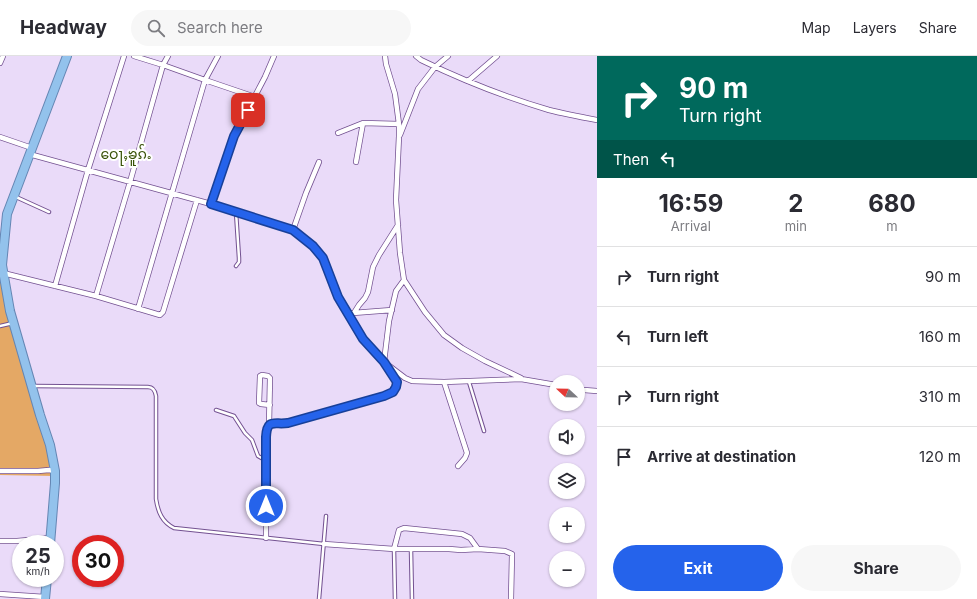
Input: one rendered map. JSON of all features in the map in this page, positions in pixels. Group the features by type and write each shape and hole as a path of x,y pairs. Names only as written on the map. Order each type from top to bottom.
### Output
{"highway":[{"path":"51,535 55,471 50,445 31,386 10,312 2,268 7,214 67,56"},
{"path":"45,598 46,587"}],"street":[{"path":"0,63 3,56"},
{"path":"55,286 88,170 124,56"},
{"path":"134,56 255,97"},
{"path":"96,296 163,65 168,56"},
{"path":"138,309 205,80 218,56"},
{"path":"211,204 234,136 266,77 274,56"},
{"path":"386,56 386,64 395,94 399,124 396,200 400,253 404,280 425,312 444,335 462,348 521,378 549,384"},
{"path":"416,56 420,60 468,82 500,94 550,110 597,120"},
{"path":"399,136 418,89 435,66 448,56"},
{"path":"468,82 498,56"},
{"path":"338,133 363,123 399,124"},
{"path":"356,162 363,123"},
{"path":"0,137 30,151 88,170 211,204 293,230 313,246 323,258 338,297 348,314 363,339 384,362 397,382 396,387 393,392 384,396 288,423 273,423 269,425"},
{"path":"293,230 319,162"},
{"path":"2,268 55,286 96,296 160,315 163,312 197,200"},
{"path":"354,313 368,292 373,268 379,255 398,225"},
{"path":"384,362 389,321 396,292 404,280"},
{"path":"348,314 392,310"},
{"path":"384,362 405,378 412,381 444,382 521,378"},
{"path":"266,538 266,430 269,425 270,405 270,378 262,375 260,376 259,403 270,405"},
{"path":"444,382 467,453 465,458 458,466"},
{"path":"585,390 597,391"},
{"path":"0,471 55,471"},
{"path":"394,549 399,530 404,528 462,534 470,538 478,549"},
{"path":"0,541 12,541"},
{"path":"324,544 394,549 478,549 505,551 512,554 511,599"},
{"path":"0,594 45,598"}],"lane":[{"path":"14,196 49,212"},
{"path":"236,212 239,258 239,262 236,266"},
{"path":"0,326 13,323"},
{"path":"469,381 484,431"},
{"path":"31,386 151,387 155,391 156,396 156,499 159,512 166,523 174,528 324,544"},
{"path":"216,410 234,416 252,440 258,456 266,460"},
{"path":"319,599 326,516"},
{"path":"394,549 395,599"},
{"path":"411,549 412,599"}],"shaded area":[{"path":"0,271 54,476 0,475"}],"district":[{"name":"ဝေႃႇၶူၵ်ႉ","path":"126,154"}],"route":[{"path":"248,110 234,136 211,204 293,230 313,246 323,258 338,297 363,339 384,362 397,382 393,392 384,396 288,423 273,423 269,425 266,430 266,506"}]}
